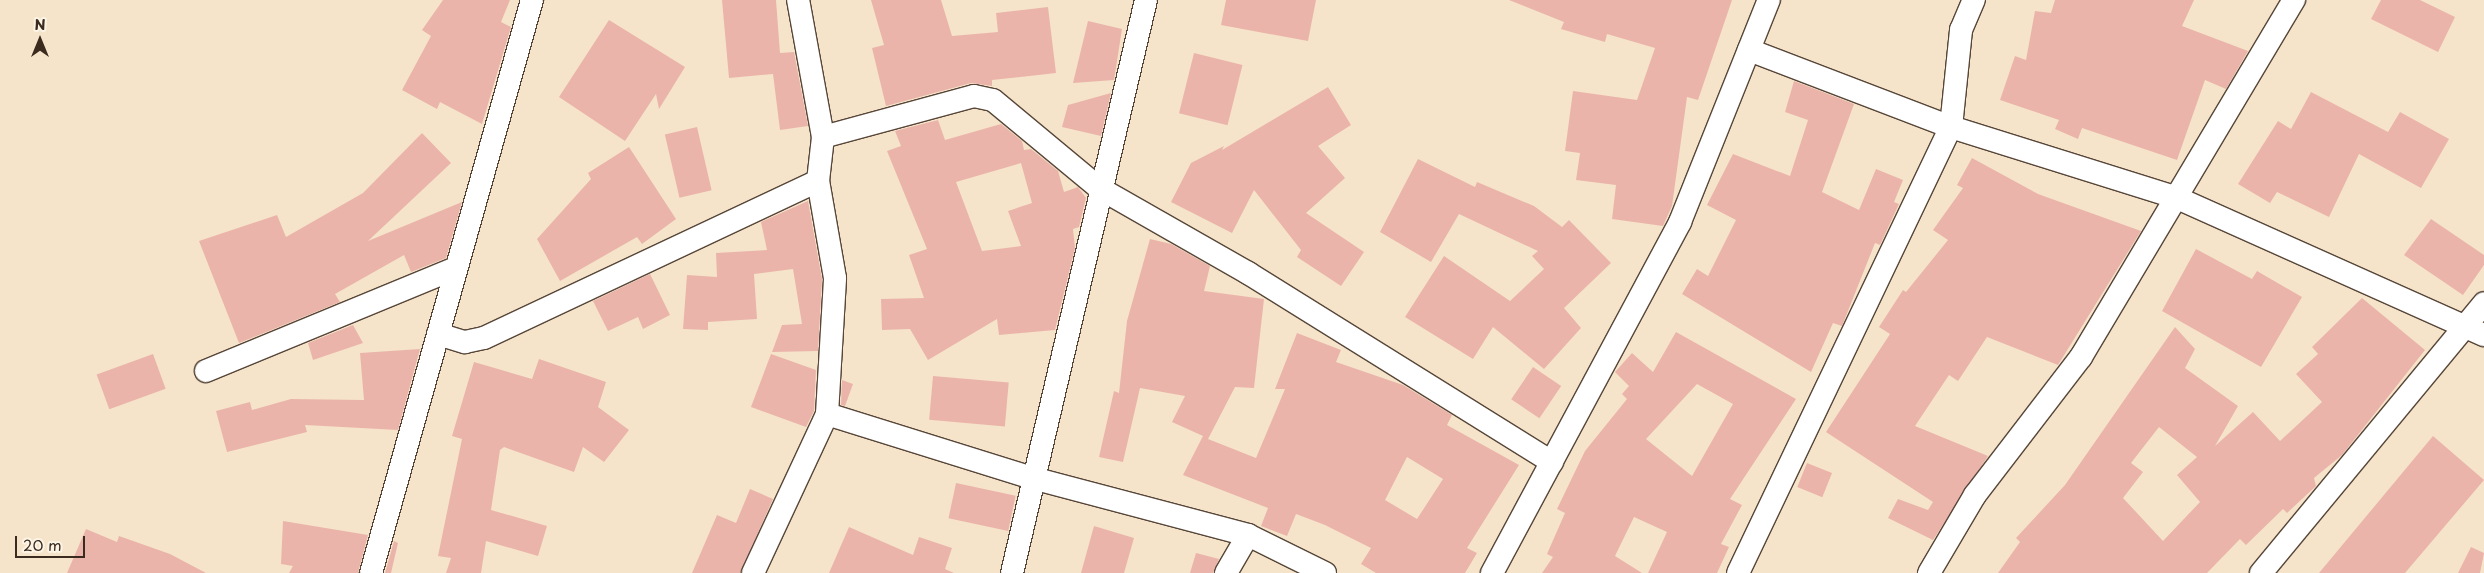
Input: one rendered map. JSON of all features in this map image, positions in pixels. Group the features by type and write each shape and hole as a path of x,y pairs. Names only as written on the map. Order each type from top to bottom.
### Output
{"street":[{"path":"371,573 454,270 532,0"},
{"path":"753,573 827,414 835,278 818,181 823,137 798,0"},
{"path":"1012,573 1036,479 1099,188 1146,0"},
{"path":"1492,573 1680,222 1769,0"},
{"path":"1738,573 1951,127 1961,30 1974,0"},
{"path":"1929,573 1975,495 2081,357 2294,0"},
{"path":"1749,50 1951,127 2175,197 2474,331"},
{"path":"823,137 974,96 993,100 1099,188 1248,273 1552,462"},
{"path":"438,334 465,342 484,338 818,181"},
{"path":"206,371 454,270"},
{"path":"2261,573 2474,331 2484,303"},
{"path":"827,414 1036,479 1248,535 1325,573"},
{"path":"1226,573 1248,535"}],"building":[{"path":"443,0 510,0 501,22 511,27 482,124 440,102 437,109 402,90 431,36 422,30"},
{"path":"722,0 776,0 780,53 794,52 808,126 780,130 773,74 729,78"},
{"path":"871,0 941,0 952,36 998,32 996,13 1048,7 1056,73 992,80 992,86 971,83 886,106 872,48 884,45"},
{"path":"1226,0 1316,0 1308,41 1221,25"},
{"path":"1509,0 1732,0 1698,100 1687,97 1672,206 1663,226 1612,219 1616,185 1576,180 1580,153 1565,151 1573,91 1637,100 1655,48 1607,34 1605,42 1561,29 1564,22"},
{"path":"2055,0 2194,0 2182,26 2248,51 2226,89 2205,80 2177,160 2082,128 2078,139 2055,129 2059,120 2000,100 2015,56 2026,60 2035,11 2051,13"},
{"path":"2381,0 2420,0 2455,17 2438,52 2371,19"},
{"path":"609,20 685,67 659,109 656,94 625,141 559,97"},
{"path":"1088,21 1122,29 1114,80 1073,83"},
{"path":"1194,53 1243,65 1228,125 1179,113"},
{"path":"1794,81 1854,104 1822,192 1859,210 1876,169 1903,180 1894,202 1899,204 1880,245 1875,243 1842,326 1833,323 1811,372 1682,294 1697,269 1708,276 1736,220 1707,205 1733,154 1790,176 1808,120 1785,112"},
{"path":"1328,87 1351,125 1318,146 1345,178 1306,213 1364,252 1341,286 1297,257 1301,250 1254,190 1232,233 1171,202 1191,163 1224,146 1222,150"},
{"path":"2311,92 2388,132 2400,112 2449,139 2421,188 2359,154 2329,217 2277,192 2270,203 2238,184 2278,121 2291,129"},
{"path":"1111,93 1101,136 1062,127 1068,105"},
{"path":"938,120 945,140 1001,124 1022,141 1024,150 1031,149 1058,171 1064,192 1078,187 1086,198 1079,227 1073,229 1075,248 1055,330 999,335 997,319 928,360 910,329 882,330 881,299 924,298 909,255 927,249 887,151 901,146 895,131","holes":["1021,163 1032,203 1008,211 1021,246 982,251 956,182"]},
{"path":"697,127 712,190 679,198 665,134"},
{"path":"422,133 451,163 368,241 462,202 446,258 411,272 404,255 335,294 340,302 239,343 199,241 277,215 286,237 363,193"},
{"path":"629,147 676,219 642,244 637,237 560,281 537,239 591,179 588,173"},
{"path":"1972,158 2038,194 2141,231 2058,365 1987,337 1958,381 1949,375 1915,426 1988,456 1933,540 1888,518 1898,499 1928,510 1933,502 1826,432 1890,334 1879,327 1903,290 1906,292 1948,240 1933,230 1963,188 1957,185"},
{"path":"1418,159 1475,187 1477,182 1534,206 1562,227 1569,220 1611,263 1564,308 1581,328 1544,369 1493,327 1473,359 1405,317 1444,256 1510,301 1544,269 1532,256 1538,251 1459,214 1431,262 1380,232"},
{"path":"808,201 822,279 818,351 772,352 782,325 802,324 793,269 754,274 757,319 708,322 708,330 683,329 687,275 717,277 716,253 767,250 761,222"},
{"path":"2431,219 2484,255 2484,265 2463,295 2404,255"},
{"path":"1150,239 1171,244 1210,266 1204,291 1264,299 1254,388 1235,387 1208,439 1256,458 1285,389 1275,389 1297,333 1341,350 1336,362 1403,385 1452,415 1447,425 1519,465 1467,548 1477,553 1465,573 1376,573 1361,564 1371,548 1325,525 1296,514 1287,536 1261,526 1268,508 1183,475 1203,436 1172,422 1185,396 1140,388 1123,462 1099,457 1114,391 1119,393 1127,321","holes":["1407,457 1443,479 1417,519 1385,500"]},
{"path":"2196,249 2252,279 2257,271 2302,297 2261,367 2162,311"},
{"path":"650,274 670,315 643,329 638,317 608,331 593,301"},
{"path":"2362,298 2425,350 2342,455 2314,478 2316,486 2287,513 2283,509 2246,545 2240,539 2207,573 1998,573 2020,542 2016,538 2065,485 2175,327 2195,349 2185,368 2238,406 2215,446 2253,412 2280,441 2322,402 2296,374 2318,354 2312,347","holes":["2159,427 2197,457 2177,475 2200,502 2163,541 2123,498 2143,472 2131,463"]},
{"path":"353,325 363,343 313,360 308,343"},
{"path":"1676,332 1796,399 1730,499 1742,505 1721,544 1729,547 1717,573 1648,573 1667,532 1634,517 1615,556 1642,573 1542,573 1553,557 1547,554 1565,513 1557,509 1585,451 1627,399 1622,394 1629,386 1615,372 1632,353 1653,372","holes":["1697,384 1733,404 1692,476 1646,439"]},
{"path":"420,349 398,430 305,425 307,432 227,452 216,411 250,402 252,410 291,399 364,400 360,353"},
{"path":"153,354 166,389 109,409 97,375"},
{"path":"771,354 816,370 814,411 806,427 751,407"},
{"path":"539,359 606,382 598,407 629,430 604,462 583,447 574,472 504,447 500,450 491,510 547,526 538,556 486,541 481,573 446,573 451,558 438,556 462,439 452,436 474,362 532,379"},
{"path":"1533,367 1561,386 1539,418 1511,399"},
{"path":"933,376 1009,383 1005,426 929,420"},
{"path":"842,380 853,384 845,406 841,405"},
{"path":"2433,436 2484,480 2405,573 2319,573"},
{"path":"1807,463 1832,473 1822,497 1797,487"},
{"path":"956,483 1016,496 1008,531 949,518"},
{"path":"750,489 773,499 740,573 692,573 717,515 736,523"},
{"path":"283,521 368,535 358,573 289,573 293,566 281,564"},
{"path":"1094,526 1134,538 1124,573 1081,573"},
{"path":"849,527 913,555 919,537 952,548 945,569 954,573 829,573"},
{"path":"86,529 117,542 119,536 170,554 206,573 67,573"},
{"path":"394,541 398,543 391,573 385,573"},
{"path":"2471,547 2484,553 2480,573 2458,573"},
{"path":"1196,553 1219,559 1213,573 1190,573"}]}
